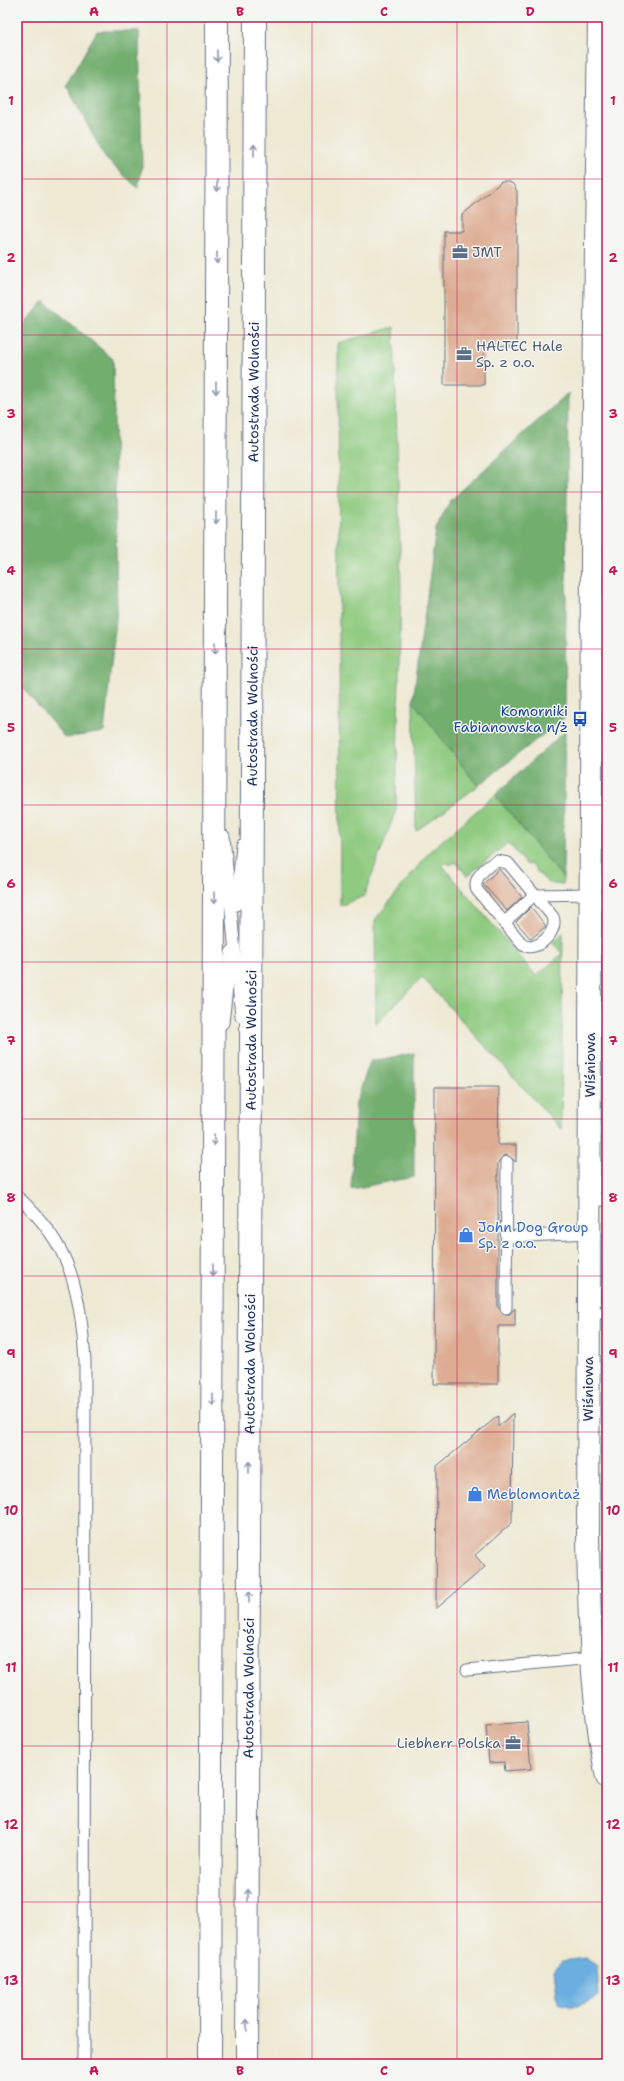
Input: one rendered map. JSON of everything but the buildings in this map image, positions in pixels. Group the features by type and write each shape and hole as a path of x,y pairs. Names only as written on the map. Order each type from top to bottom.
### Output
{"main road":[{"path":"210,2064 218,17"},
{"name":"Autostrada Wolności","path":"247,2064 255,17"},
{"name":"Wiśniowa","path":"599,17 594,352 599,646 596,886 599,1016 598,1200 589,1233 598,1313 588,1535 592,1658 595,1700 607,1777"}],"lane":[{"path":"215,747 250,1110"},
{"path":"214,1109 253,748"},
{"path":"505,861 553,917 555,925 552,932 535,946 526,947 504,923 477,890 475,883 478,877 494,863 505,861"},
{"path":"504,923 534,895 596,886"},
{"path":"506,1308 507,1162"},
{"path":"17,1196 45,1223 59,1245 70,1270 78,1298 83,1328 85,1361 84,2064"},
{"path":"507,1237 589,1233"},
{"path":"467,1670 592,1658"}],"green space":[{"path":"97,31 139,31 142,166 138,188 106,159 66,85"},
{"path":"44,301 113,359 117,609 104,732 65,738 17,681 17,333"},
{"path":"394,327 401,589 396,810 364,896 340,906 338,343"},
{"path":"568,393 565,717 478,786 413,701 436,529 450,501"},
{"path":"413,701 478,786 416,831"},
{"path":"565,731 563,878 495,795"},
{"path":"495,795 563,878 563,884 553,884 548,882 531,864 527,865 508,843 467,876 456,862 449,865 446,862 443,866 536,976 562,954 553,942 563,933 561,1129 422,977 376,1024 375,920 430,851"},
{"path":"414,1053 414,1177 351,1189 356,1103 370,1061"}],"water":[{"path":"585,1958 597,1966 599,1996 589,2002 579,2005 569,2005 558,2002 554,1970 562,1961"}],"place":[{"name":"JMT","path":"460,252"},
{"name":"HALTEC Hale Sp. z o.o.","path":"464,354"},
{"name":"Komorniki Fabianowska n/ż","path":"580,719"},
{"name":"John Dog Group Sp. z o.o.","path":"466,1235"},
{"name":"Meblomontaż","path":"475,1494"},
{"name":"Liebherr Polska","path":"513,1743"}]}
